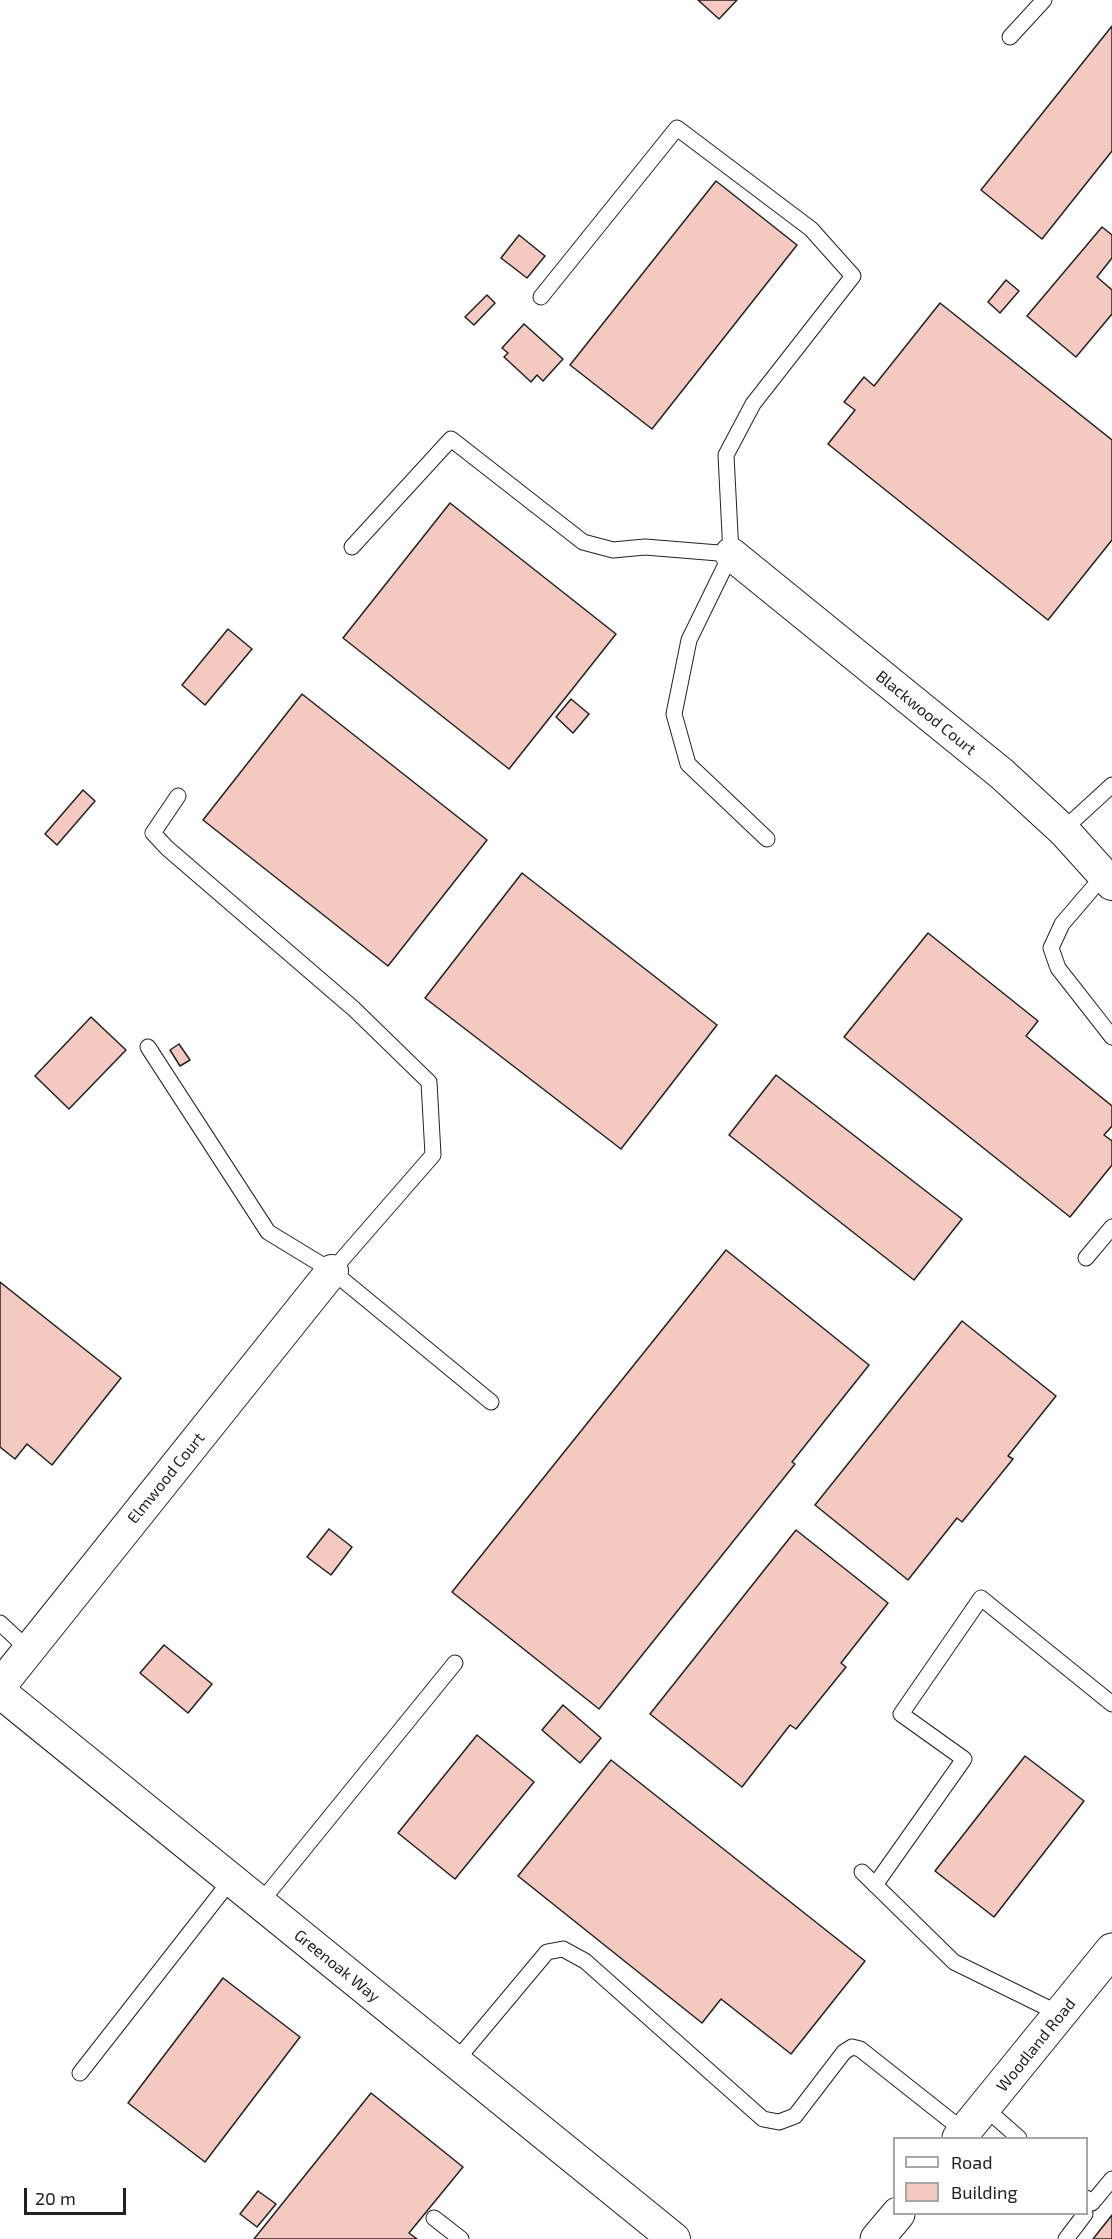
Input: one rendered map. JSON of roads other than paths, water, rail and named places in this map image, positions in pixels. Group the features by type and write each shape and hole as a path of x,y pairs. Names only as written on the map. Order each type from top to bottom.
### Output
{"street":[{"name":"Blackwood Court","path":"731,554 1002,774 1062,830 1108,879"},
{"name":"Elmwood Court","path":"0,1686 332,1271"},
{"name":"Greenoak Way","path":"0,1692 674,2239"},
{"name":"Woodland Road","path":"969,2126 1112,1950"},
{"path":"877,2239 897,2215"}],"lane":[{"path":"1010,38 1044,0"},
{"path":"541,297 677,128 811,229 853,276 753,404 726,455 731,554 689,640 674,714 688,764 767,839"},
{"path":"352,547 451,439 584,542 613,550 645,546 731,554"},
{"path":"1062,830 1112,785"},
{"path":"178,796 153,833 167,848 354,1009 429,1082 433,1155 332,1271"},
{"path":"1108,879 1062,924 1050,948 1058,968 1112,1037"},
{"path":"148,1047 268,1232 332,1271 490,1402"},
{"path":"1086,1258 1112,1227"},
{"path":"875,1885 964,1759 901,1714 981,1598 1112,1704"},
{"path":"0,1623 29,1650"},
{"path":"260,1903 455,1663"},
{"path":"862,1872 954,1962 1060,2014"},
{"path":"80,2073 231,1880"},
{"path":"455,2062 547,1952 563,1949 585,1961 763,2119 778,2122 795,2116 844,2052 852,2047 860,2049 969,2126 1011,2137"},
{"path":"1088,2206 1112,2179"},
{"path":"1066,2239 1082,2215"},
{"path":"434,2218 461,2239"}]}
